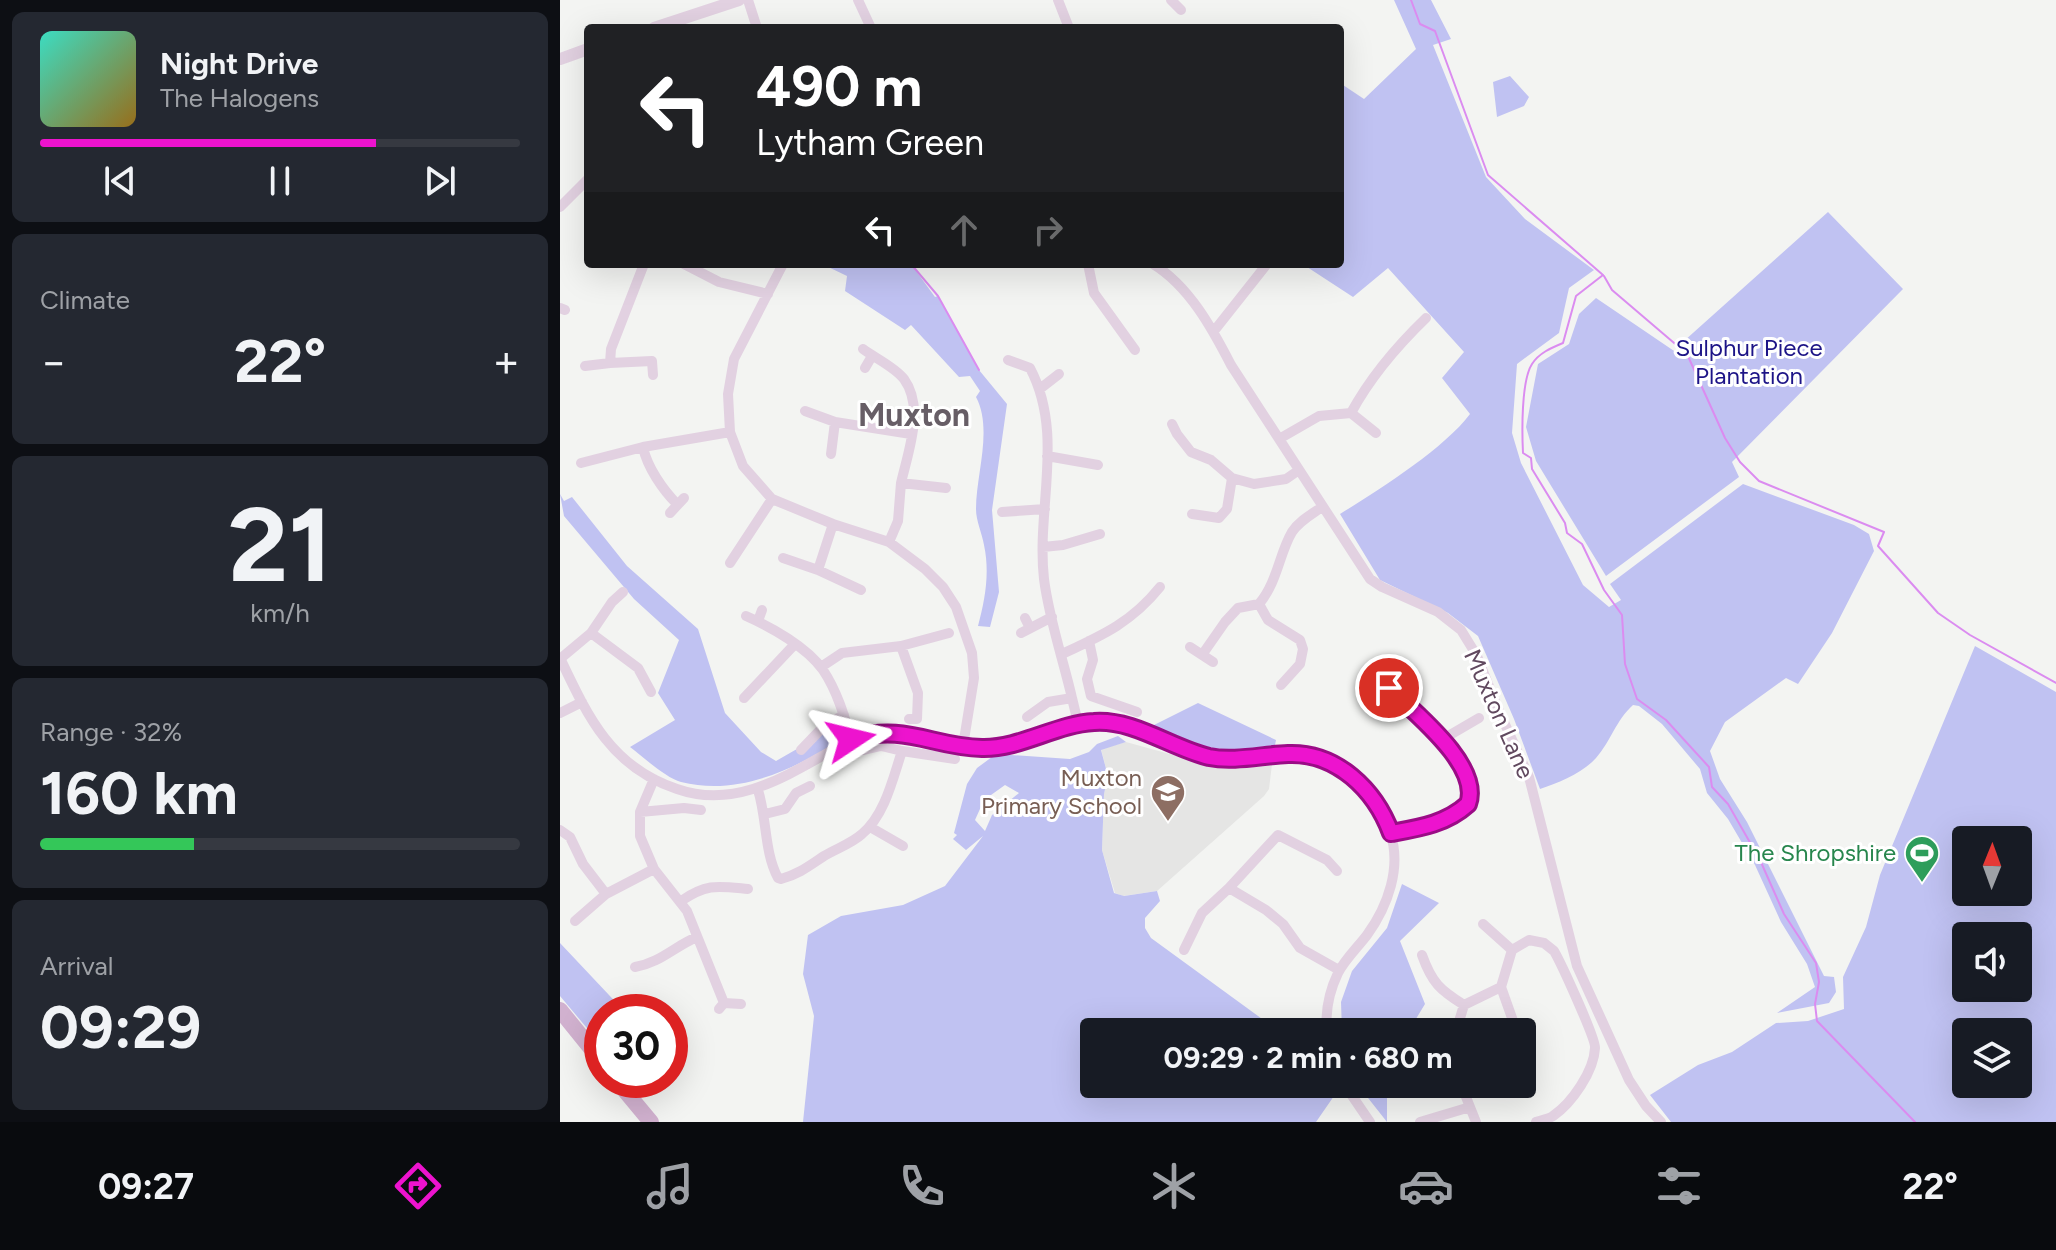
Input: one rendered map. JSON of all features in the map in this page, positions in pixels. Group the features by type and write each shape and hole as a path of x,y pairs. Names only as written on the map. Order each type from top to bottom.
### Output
{"main road":[{"path":"560,1010 584,1040"},
{"path":"631,1098 651,1122"}],"street":[{"path":"666,24 739,0"},
{"path":"748,0 756,24"},
{"path":"858,0 869,24"},
{"path":"1058,0 1067,24"},
{"path":"560,59 584,50"},
{"path":"560,207 584,183"},
{"path":"610,363 611,349 642,268"},
{"path":"692,268 719,282 768,294"},
{"path":"781,268 734,359 728,394 730,432 743,466 772,499 833,524 889,542 943,587 962,621 972,653 974,678 963,746"},
{"path":"1089,268 1094,293 1135,350"},
{"name":"Muxton Lane","path":"1159,268 1177,281 1214,331 1231,365 1370,579 1438,612 1461,630 1477,656 1529,777 1577,966 1629,1080 1661,1122"},
{"path":"1214,331 1264,268"},
{"path":"1351,413 1381,367 1426,318"},
{"path":"1412,332 1422,341"},
{"path":"865,368 868,352 903,377 915,412 901,483 898,521 889,542"},
{"path":"1008,360 1030,368 1041,388 1048,418 1044,579 1078,723"},
{"path":"585,366 652,361 653,375"},
{"path":"1041,388 1059,374"},
{"path":"805,411 835,422 911,434"},
{"path":"1279,439 1319,416 1351,413 1376,433"},
{"path":"831,454 835,422"},
{"path":"1174,429 1191,452 1211,460 1232,478 1254,484 1286,479 1299,470"},
{"path":"588,447 586,461 643,447 730,432"},
{"path":"643,447 645,456 677,505"},
{"path":"1047,456 1098,465"},
{"path":"1192,514 1219,518 1227,509 1232,478"},
{"path":"901,483 946,488"},
{"path":"730,563 772,499"},
{"path":"1259,604 1281,564 1291,533 1322,507"},
{"path":"1002,512 1045,509"},
{"path":"818,570 833,524"},
{"path":"1043,547 1091,543 1100,534"},
{"path":"785,561 818,570 861,590"},
{"path":"1062,654 1132,617 1161,583"},
{"path":"617,593 591,633 560,659 596,730 610,746 635,770 678,790 715,796 758,790 851,739 874,733 895,733 963,746 995,748 1078,723 1098,721 1118,724 1212,757 1293,754 1313,758 1351,775 1364,786 1386,820 1391,833 1394,872 1387,899 1376,922 1339,970 1327,1005 1327,1018"},
{"path":"1202,655 1238,608 1259,604"},
{"path":"1259,604 1268,620 1300,640 1303,649 1300,664 1281,685"},
{"path":"758,621 762,610"},
{"path":"746,616 794,645 821,667 844,715 851,739"},
{"path":"1025,618 1026,631 1052,617"},
{"path":"591,633 638,668 651,692"},
{"path":"821,667 842,653 901,646 949,633"},
{"path":"1089,641 1093,660 1087,679 1091,696 1131,706"},
{"path":"744,698 794,645"},
{"path":"901,646 918,693 917,720"},
{"path":"1190,647 1213,662"},
{"path":"1389,669 1384,689 1443,739 1467,776 1471,791 1468,804 1460,812 1432,825 1391,833"},
{"path":"1027,717 1048,702 1072,698"},
{"path":"560,713 582,702"},
{"path":"801,750 825,725 844,715"},
{"path":"1443,739 1479,718"},
{"path":"855,752 881,746 955,759"},
{"path":"758,790 765,814 772,865 781,879 802,873 821,858 861,836 870,827 880,810 902,751"},
{"path":"654,779 640,812 640,836 654,869 681,901 722,1006 741,1004"},
{"path":"765,814 785,809 796,793 810,786"},
{"path":"640,812 684,808 701,810"},
{"path":"870,827 897,846"},
{"path":"560,830 570,837 583,864 606,894"},
{"path":"1184,950 1202,913 1278,835 1327,860 1337,871"},
{"path":"575,921 606,894 654,869"},
{"path":"681,901 703,887 748,889"},
{"path":"1229,888 1283,924 1300,948 1339,970"},
{"path":"1483,924 1512,950"},
{"path":"635,967 660,960 681,944 697,937"},
{"path":"1512,1018 1501,987 1512,950 1529,940 1544,943 1554,951 1590,1027 1596,1047 1583,1082 1552,1117 1536,1122"},
{"path":"1422,955 1440,990 1464,1005"},
{"path":"1460,1018 1464,1005 1501,987"},
{"path":"1354,1098 1370,1122"},
{"path":"1466,1098 1476,1122"},
{"path":"1420,1122 1470,1107"}],"shaded area":[{"name":"Muxton Primary School","path":"1126,742 1206,764 1230,767 1272,764 1269,789 1264,796 1157,891 1123,896 1115,893 1102,850 1104,794 1108,776 1101,749"}],"green space":[{"path":"1394,0 1431,0 1451,39 1433,45 1486,177 1525,219 1594,270 1569,288 1559,333 1517,364 1512,433 1521,463 1583,585 1609,607 1621,600 1610,584 1743,484 1854,525 1869,534 1874,551 1832,633 1798,684 1786,678 1725,722 1710,751 1720,779 1747,822 1824,976 1834,977 1836,992 1829,1003 1777,1013 1815,987 1807,964 1781,922 1755,865 1728,819 1707,793 1700,769 1662,724 1639,706 1633,705 1591,763 1570,777 1540,789 1478,636 1448,613 1380,580 1340,514 1427,455 1470,414 1442,378 1464,352 1388,268 1353,297 1309,268 1344,268 1344,86 1364,99 1416,49"},
{"path":"1510,76 1529,97 1524,106 1497,117 1493,82"},
{"name":"Sulphur Piece Plantation","path":"1828,212 1903,289 1732,462 1739,477 1606,576 1536,461 1526,427 1538,364 1569,344 1579,314 1596,298 1680,355 1684,341"},
{"path":"830,268 914,268 935,297 938,296 979,370 1007,404 992,510 999,592 990,627 978,626 987,576 986,555 976,509 983,437 981,410 976,397 980,391 970,376 959,377 911,325 905,330 845,291 847,276"},
{"path":"560,494 564,501 572,497 627,566 698,629 725,713 761,752 776,761 837,726 844,738 787,769 746,783 725,786 703,786 675,780 630,747 675,720 658,693 679,640 634,599 564,516"},
{"name":"The Shropshire","path":"1975,646 2056,692 2056,1122 1671,1122 1650,1095 1698,1065 1732,1052 1776,1023 1808,1021 1844,1009 1843,977 1866,927 1880,875"},
{"path":"1198,703 1276,740 1275,745 1213,748 1186,741 1154,727"},
{"path":"1118,736 1126,742 1101,750 1108,776 1104,794 1102,850 1114,893 1124,896 1157,891 1160,901 1145,918 1145,928 1151,938 1261,1018 1080,1018 1080,1098 1333,1098 1316,1122 803,1122 814,1016 803,974 808,935 841,916 903,905 945,886 983,836 966,850 953,839 957,835 954,833 967,784 977,768 996,754 1070,759 1089,752 1097,744","holes":["1005,785 1019,793 992,815 985,831 975,820 984,800"]},
{"path":"1402,884 1439,903 1400,941 1425,1004 1416,1018 1342,1018 1341,1002 1352,971 1387,928"},
{"path":"560,943 608,994 584,994 584,1025 560,996"},
{"path":"1368,1098 1387,1098 1387,1122"}],"waterway":[{"path":"1411,0 1420,24 1435,31 1488,175 1603,275 1576,296 1563,343 1538,357 1528,372 1523,407 1523,453 1531,458 1532,469 1565,523 1567,533 1582,544 1604,590 1622,615 1625,664 1637,699 1666,720 1709,767 1712,787 1728,804 1760,860 1784,914 1816,963 1819,982 1815,1004 1817,1021 1915,1122"},
{"path":"914,268 938,296 979,370"},
{"path":"1604,276 1612,290 1687,354 1725,438 1740,462 1759,481 1884,532 1878,546 1938,613 1970,635 2056,683"}],"place":[{"name":"Muxton Primary School","path":"1168,823"},
{"name":"The Shropshire","path":"1922,884"}],"district":[{"name":"Muxton","path":"914,415"}],"route":[{"path":"851,739 874,733 895,733 995,748 1051,730 1098,721 1135,729 1212,757 1293,754 1333,765 1351,775 1364,786 1391,833 1432,825 1460,812 1468,804 1471,791 1462,765 1443,739 1389,688"}]}
